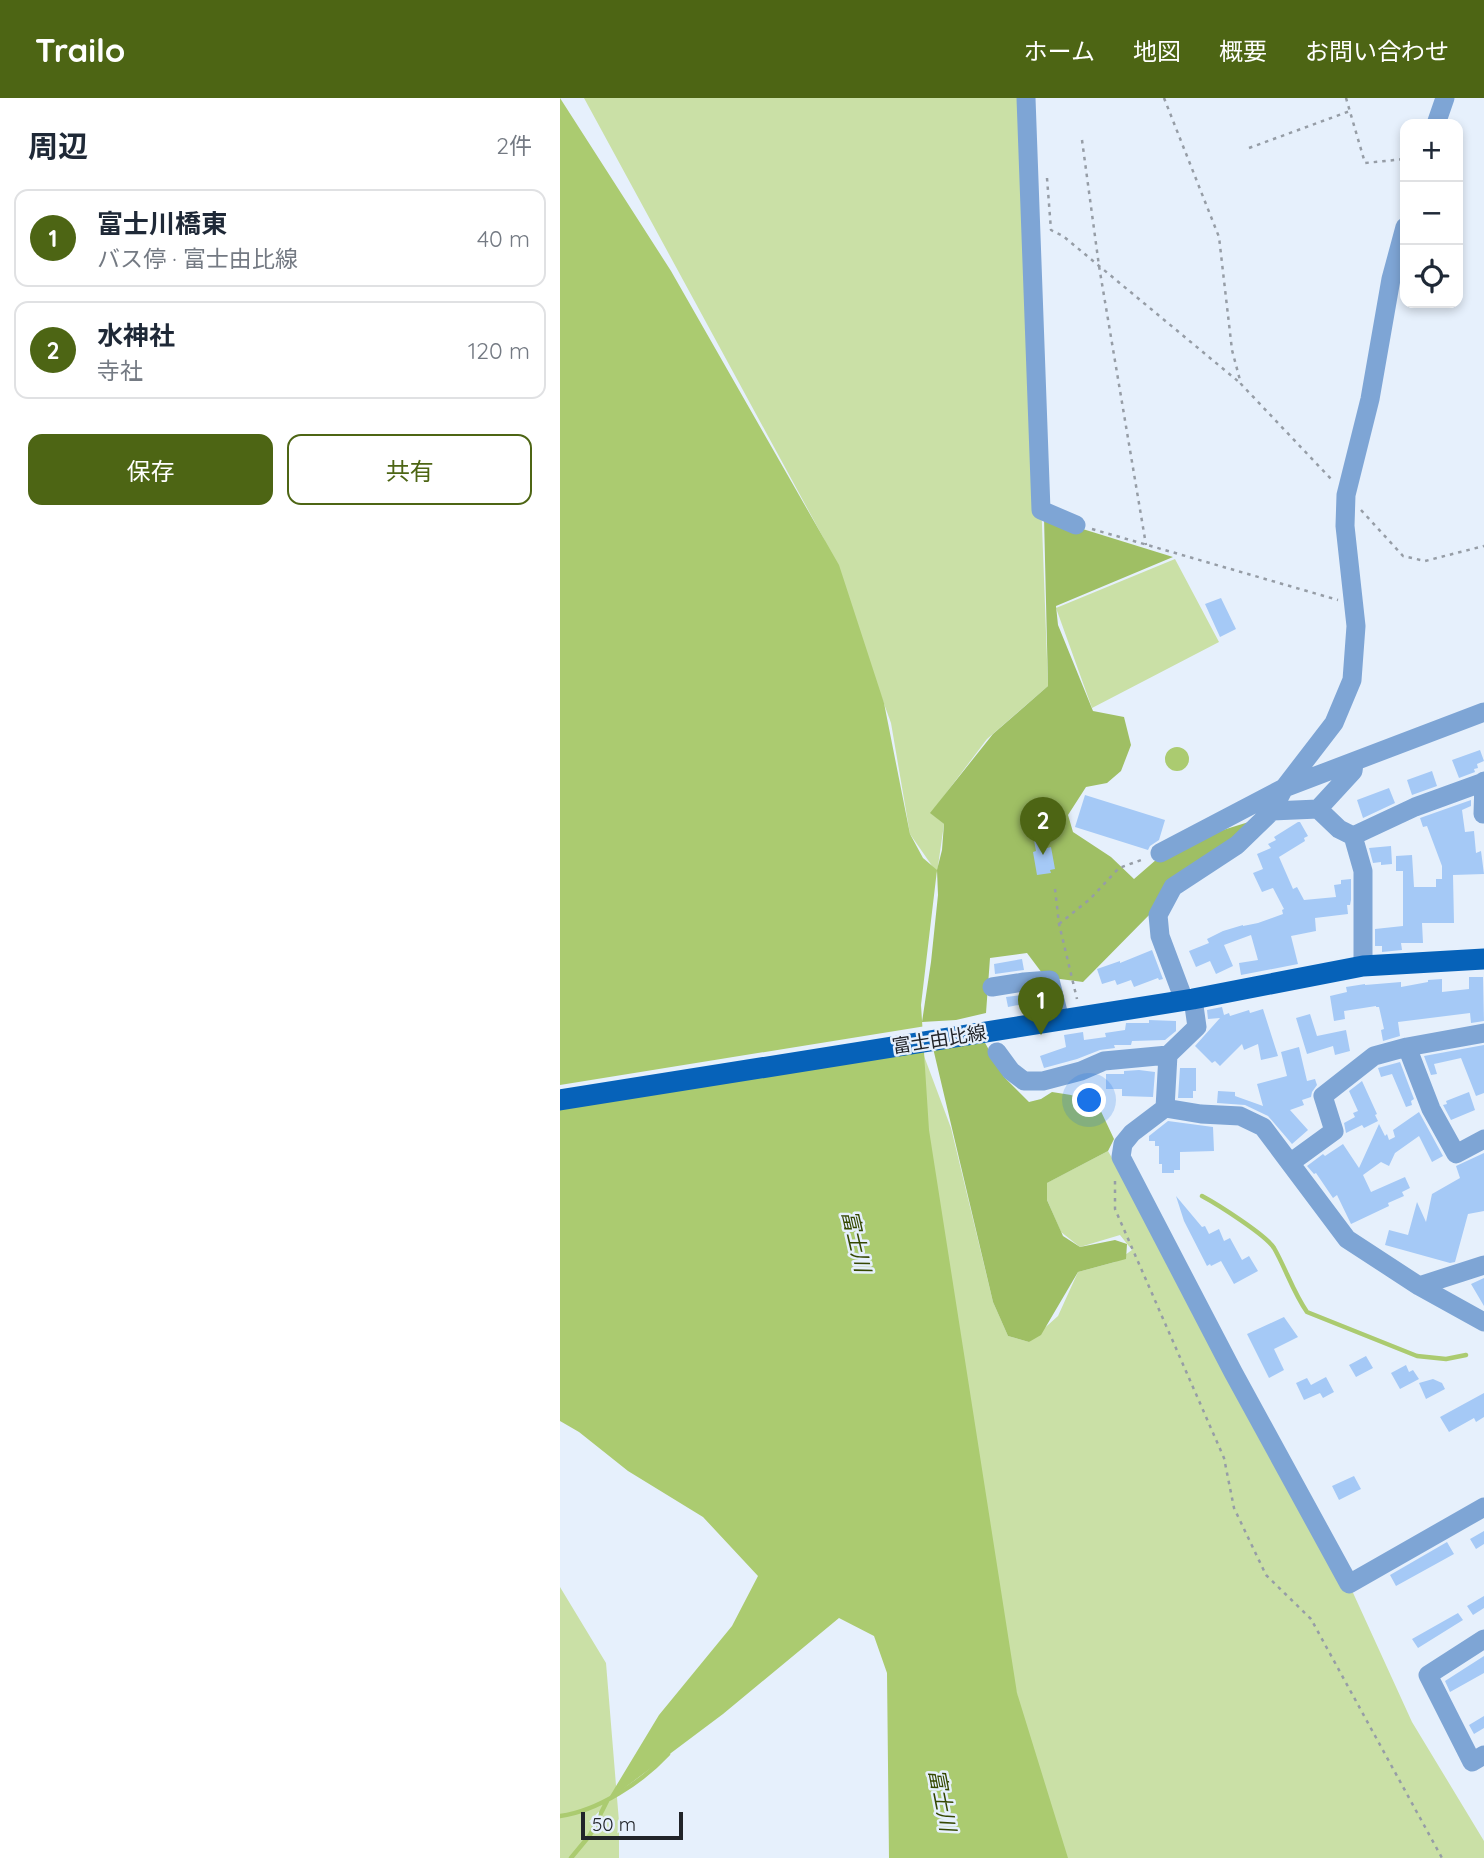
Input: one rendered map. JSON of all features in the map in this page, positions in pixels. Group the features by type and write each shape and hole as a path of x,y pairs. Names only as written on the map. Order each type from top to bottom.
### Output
{"main road":[{"name":"富士由比線","path":"560,1100 1189,999 1363,967 1484,959"}],"street":[{"path":"1026,98 1041,510 1076,524"},
{"path":"1438,119 1446,98"},
{"path":"997,1052 1011,1071 1024,1081 1043,1081 1081,1071 1104,1061 1168,1055 1197,1027 1189,999 1160,936 1158,915 1173,887 1237,845 1272,811 1284,788 1334,723 1352,680 1356,626 1345,526 1346,495 1370,399 1391,279 1400,245"},
{"path":"1160,853 1284,788 1484,712"},
{"path":"1272,811 1318,809 1353,771 1354,763"},
{"path":"1353,836 1415,807 1484,782 1484,814"},
{"path":"1318,809 1339,829 1353,836 1363,871 1363,967"},
{"path":"992,987 1050,980 1069,1018"},
{"path":"1290,1163 1334,1130 1323,1096 1374,1056 1484,1033"},
{"path":"1407,1048 1431,1109 1456,1154 1484,1139"},
{"path":"1164,1108 1168,1055"},
{"path":"1484,1322 1419,1286 1348,1240 1263,1127 1241,1116 1200,1114 1164,1108 1132,1133 1123,1144 1121,1157 1233,1372 1349,1584 1484,1507"},
{"path":"1419,1286 1484,1265"},
{"path":"1484,1639 1428,1675 1472,1762 1484,1755"}],"path":[{"path":"1164,98 1219,237 1232,350 1241,384"},
{"path":"1346,98 1365,163 1400,160"},
{"path":"1249,148 1350,111"},
{"path":"1082,140 1098,265 1146,545"},
{"path":"1047,179 1051,230 1098,265 1241,384 1404,556 1426,561 1484,546"},
{"path":"1076,524 1332,599 1353,600"},
{"path":"1059,924 1090,898 1119,868 1160,853"},
{"path":"1055,889 1059,924 1076,995 1069,1018"},
{"path":"1121,1157 1114,1184 1115,1209 1224,1458 1234,1508 1266,1575 1311,1619 1442,1858"}],"shaded area":[{"path":"584,98 1026,98 1048,686 987,739 931,813 944,824 937,873 910,834 891,723 824,539"},
{"path":"1044,517 1173,557 1056,606 1058,625 1093,711 1124,717 1131,745 1121,771 1107,783 1086,787 1068,815 1073,832 1111,857 1134,879 1172,846 1255,820 1155,909 1083,982 1045,977 1027,953 990,958 986,1013 956,1020 922,1022 931,962 938,895 937,870 944,824 930,813 993,734 1048,686"},
{"path":"1175,559 1219,642 1092,708 1056,608"},
{"path":"984,1041 1004,1077 1029,1102 1052,1092 1071,1095 1098,1105 1114,1139 1108,1151 1047,1183 1047,1200 1063,1236 1080,1247 1115,1240 1127,1244 1126,1259 1078,1272 1041,1335 1029,1342 1008,1336 993,1302 933,1048"},
{"path":"924,1056 951,1128 993,1302 1008,1336 1029,1342 1058,1316 1078,1272 1115,1262 1132,1250 1120,1235 1080,1247 1061,1232 1041,1186 1108,1151 1349,1584 1412,1722 1484,1841 1484,1858 1057,1858 936,1363"},
{"path":"560,1587 606,1663 619,1822 619,1858 560,1858"}],"water":[{"name":"富士川","path":"560,98 671,271 839,565 884,703 910,834 923,858 937,870 921,1005 929,1130 1017,1693 1068,1858 889,1858 887,1673 874,1636 839,1618 723,1714 607,1801 659,1715 732,1626 758,1576 703,1517 628,1471 579,1432 560,1421"},
{"path":"1177,747 1186,750 1189,759 1186,768 1177,771 1168,768 1165,759 1168,750"}],"pier":[{"path":"926,1026 927,1049 560,1108 560,1085"}],"building":[{"path":"1221,598 1236,629 1220,637 1205,604"},
{"path":"1480,750 1484,761 1477,764 1475,772 1459,778 1452,760"},
{"path":"1432,771 1437,786 1412,795 1407,780"},
{"path":"1389,788 1395,803 1363,818 1357,800"},
{"path":"1085,795 1165,820 1159,840 1148,850 1075,827"},
{"path":"1471,800 1471,806 1462,810 1465,832 1474,831 1476,853 1481,851 1484,874 1453,875 1454,923 1422,923 1423,943 1401,943 1402,950 1382,952 1382,946 1375,946 1375,929 1403,926 1403,871 1396,871 1396,856 1412,855 1414,887 1436,887 1436,879 1442,879 1442,866 1427,826 1423,827 1420,818"},
{"path":"1298,822 1308,836 1304,838 1305,841 1279,857 1293,889 1297,887 1304,900 1336,897 1334,885 1341,884 1341,880 1351,879 1348,914 1315,918 1316,931 1291,936 1298,964 1241,975 1239,963 1258,960 1251,935 1224,945 1233,966 1216,974 1210,961 1196,967 1189,951 1209,943 1207,939 1223,931 1283,914 1284,909 1273,888 1262,892 1253,873 1263,869 1257,854 1271,848 1268,844 1276,840 1274,837"},
{"path":"1045,838 1047,848 1051,847 1055,869 1050,870 1051,873 1037,875 1034,840"},
{"path":"1391,846 1392,864 1373,863 1369,848"},
{"path":"1152,950 1163,979 1158,978 1134,987 1131,980 1117,985 1115,980 1102,984 1097,969"},
{"path":"1022,959 1024,970 995,974 994,964"},
{"path":"1469,977 1483,977 1484,1021 1471,1023 1470,1013 1398,1022 1400,1036 1383,1041 1381,1030 1384,1029 1379,1007 1344,1011 1345,1019 1334,1021 1330,996 1347,992 1346,987 1401,982 1401,987 1442,979 1442,992 1469,989"},
{"path":"1032,994 1034,1002 1008,1007 1006,997"},
{"path":"1222,1007 1224,1015 1229,1013 1230,1016 1263,1009 1278,1056 1261,1060 1258,1044 1244,1050 1242,1044 1220,1066 1215,1061 1212,1063 1195,1046 1220,1018 1208,1019 1207,1010"},
{"path":"1310,1014 1317,1036 1346,1030 1350,1051 1335,1055 1333,1046 1307,1054 1296,1018"},
{"path":"1149,1020 1176,1021 1176,1031 1165,1040 1132,1041 1131,1045 1114,1045 1115,1048 1100,1050 1044,1068 1040,1056 1066,1047 1064,1035 1083,1032 1084,1040 1106,1037 1105,1033 1125,1030 1126,1023 1149,1023"},
{"path":"1484,1045 1484,1093 1476,1096 1461,1058 1434,1064 1437,1074 1431,1075 1424,1056"},
{"path":"1299,1047 1307,1081 1315,1079 1317,1085 1311,1097 1302,1100 1304,1105 1290,1110 1308,1130 1292,1144 1268,1116 1245,1105 1217,1103 1218,1091 1235,1092 1235,1096 1263,1106 1257,1084 1287,1076 1281,1052"},
{"path":"1400,1062 1414,1099 1411,1101 1412,1105 1406,1107 1392,1074 1381,1077 1378,1068"},
{"path":"1180,1068 1196,1068 1196,1091 1193,1091 1193,1098 1178,1098"},
{"path":"1124,1071 1155,1072 1153,1097 1122,1096 1122,1089 1106,1089 1106,1074 1124,1074"},
{"path":"1362,1081 1378,1121 1346,1133 1344,1123 1355,1117 1353,1113 1358,1111 1349,1091"},
{"path":"1469,1092 1475,1110 1451,1120 1443,1105 1447,1104 1446,1101"},
{"path":"1419,1112 1443,1156 1432,1162 1419,1136 1395,1153 1389,1166 1381,1162 1363,1175 1371,1192 1405,1177 1410,1188 1402,1192 1404,1196 1388,1203 1389,1206 1351,1224 1337,1195 1333,1198 1316,1173 1307,1166 1343,1144 1359,1168 1379,1124 1389,1140 1395,1137 1393,1130"},
{"path":"1168,1121 1213,1127 1214,1151 1180,1152 1180,1170 1162,1173 1159,1146 1155,1146 1155,1141 1149,1141 1149,1136"},
{"path":"1484,1153 1484,1211 1468,1214 1455,1262 1450,1263 1385,1245 1389,1230 1408,1235 1417,1202 1426,1222 1432,1194 1460,1178 1456,1166"},
{"path":"1176,1196 1202,1227 1205,1226 1209,1234 1219,1229 1224,1241 1230,1238 1242,1260 1249,1256 1258,1271 1234,1284 1221,1261 1207,1266 1184,1221"},
{"path":"1484,1278 1484,1306 1471,1284"},
{"path":"1284,1317 1298,1337 1274,1349 1284,1370 1269,1378 1247,1334"},
{"path":"1366,1356 1373,1368 1356,1377 1349,1365"},
{"path":"1406,1365 1409,1372 1413,1370 1419,1379 1400,1389 1391,1373"},
{"path":"1326,1377 1334,1392 1323,1398 1320,1393 1304,1400 1296,1383 1307,1378 1311,1385"},
{"path":"1433,1379 1442,1383 1445,1389 1426,1399 1419,1383"},
{"path":"1484,1393 1484,1417 1476,1422 1474,1418 1449,1432 1440,1417"},
{"path":"1354,1476 1361,1489 1339,1500 1332,1486"},
{"path":"1484,1531 1484,1544 1476,1549 1470,1539"},
{"path":"1447,1542 1454,1554 1396,1586 1390,1575"},
{"path":"1484,1596 1484,1608 1473,1615 1467,1606"},
{"path":"1458,1613 1463,1620 1418,1648 1412,1639"},
{"path":"1484,1656 1484,1673 1450,1692 1445,1681"},
{"path":"1484,1716 1484,1728 1474,1734 1469,1725"}],"waterway":[{"path":"1202,1196 1241,1220 1269,1242 1307,1312 1417,1356 1446,1359 1466,1355"},
{"path":"560,1816 589,1808 618,1794 646,1775 668,1754"},
{"path":"571,1858 590,1835 607,1801"}],"place":[{"name":"水神社","path":"1043,855"},
{"name":"富士川橋東","path":"1041,1035"}]}
